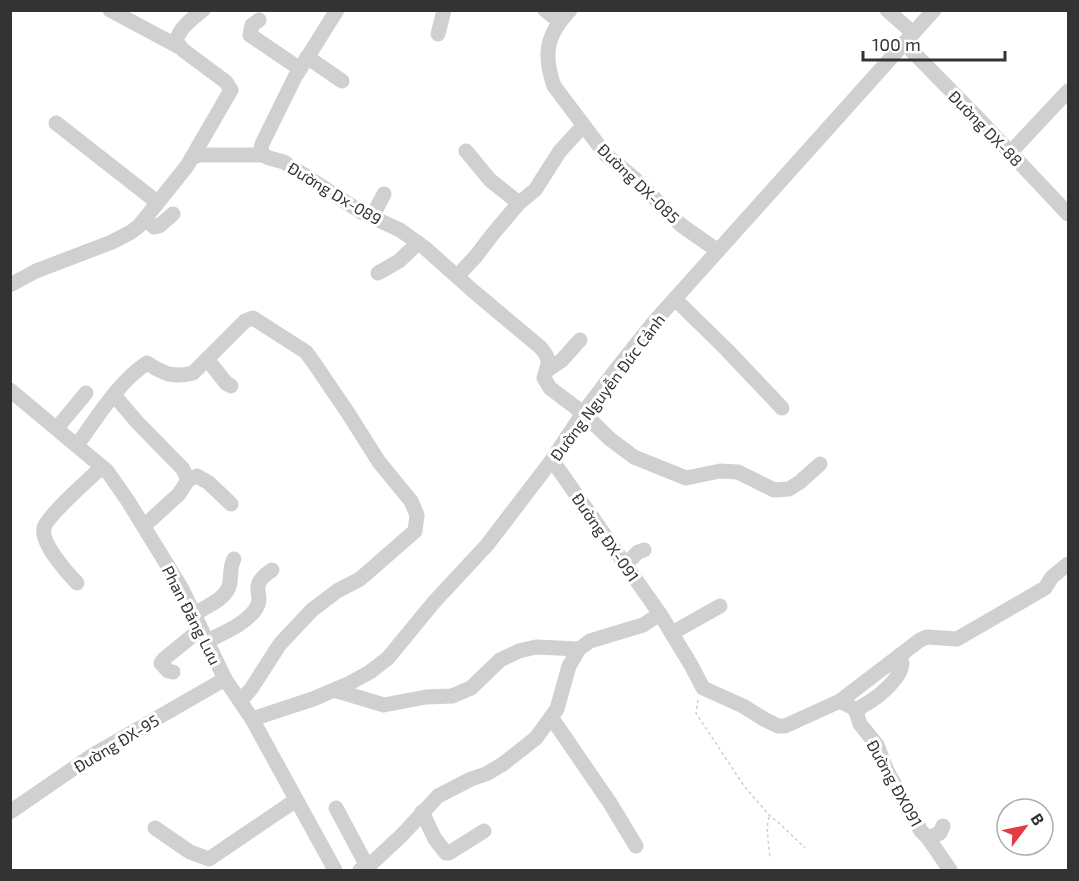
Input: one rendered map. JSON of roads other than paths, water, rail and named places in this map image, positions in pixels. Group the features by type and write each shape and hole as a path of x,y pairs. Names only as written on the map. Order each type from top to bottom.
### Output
{"street":[{"path":"10,285 36,271 112,242 131,232 145,219 187,166 231,90 226,82 181,48 110,10"},
{"path":"181,48 176,41 178,34 203,10"},
{"path":"262,155 262,144 304,63 337,10"},
{"path":"438,34 444,10"},
{"path":"545,10 565,16"},
{"name":"Đường DX-88","path":"887,10 908,38 1010,153 1068,214"},
{"name":"Đường Nguyễn Đức Cảnh","path":"252,718 334,690 370,672 388,658 434,602 487,545 654,322 934,10"},
{"name":"Đường DX-085","path":"565,16 549,41 547,53 549,73 554,86 606,155 634,178 681,225 718,251"},
{"path":"260,20 252,25 250,35 342,81"},
{"path":"1010,153 1068,91"},
{"path":"56,123 157,202"},
{"path":"458,277 519,203 535,190 561,151 583,126"},
{"path":"466,151 490,180 519,203"},
{"name":"Đường Dx-089","path":"192,157 262,155 284,162 361,212 400,230 547,355 549,364 544,378 550,388 584,413 610,439 634,457 686,478 720,471 738,472 774,490 789,489 820,464"},
{"path":"374,218 375,211 384,195"},
{"path":"145,219 154,227 159,226 173,214"},
{"path":"378,273 399,261 418,243"},
{"path":"675,299 782,408"},
{"path":"77,445 114,394 140,368 147,363 172,376 193,373 244,321 253,318 306,352 379,462 411,501 417,515 415,531 360,579 337,591 312,610 280,644 252,690 240,701"},
{"path":"546,371 562,360 580,340"},
{"path":"207,359 231,386"},
{"name":"Phan Đăng Lưu","path":"10,390 107,471 128,501 182,589 225,679 252,718 335,870"},
{"path":"57,428 86,393"},
{"path":"114,394 137,422 183,469 188,480"},
{"name":"Đường ĐX-091","path":"552,460 660,614 703,688 743,706 778,726 785,726 840,701"},
{"path":"77,583 64,570 44,538 44,528 54,513 102,467"},
{"path":"144,526 179,494 188,480 197,476 209,483 231,504"},
{"path":"626,564 638,552 644,550"},
{"path":"194,614 222,597 229,587 231,564 234,559"},
{"path":"840,701 927,637 957,639 1045,588 1052,577 1068,564"},
{"path":"173,672 164,668 161,663 165,658 204,635 245,620 256,609 259,600 257,588 259,581 272,570"},
{"path":"672,633 720,606"},
{"path":"336,808 364,868 402,835 438,796 503,764 536,738 557,709 569,666 579,649 597,638 643,625 660,614"},
{"path":"334,690 384,705 426,697 453,696 471,688 500,660 519,651 536,648 579,649"},
{"path":"857,712 859,707 873,700 885,690 898,674 902,664 900,655"},
{"name":"Đường ĐX-95","path":"11,809 93,755 225,679"},
{"name":"Đường ĐX091","path":"840,701 857,712 860,724 877,746 887,771 921,831 950,870"},
{"path":"551,717 610,803 636,846"},
{"path":"155,828 209,865 296,800"},
{"path":"422,812 435,839 446,853 484,831"},
{"path":"928,838 939,832 943,826"}]}
